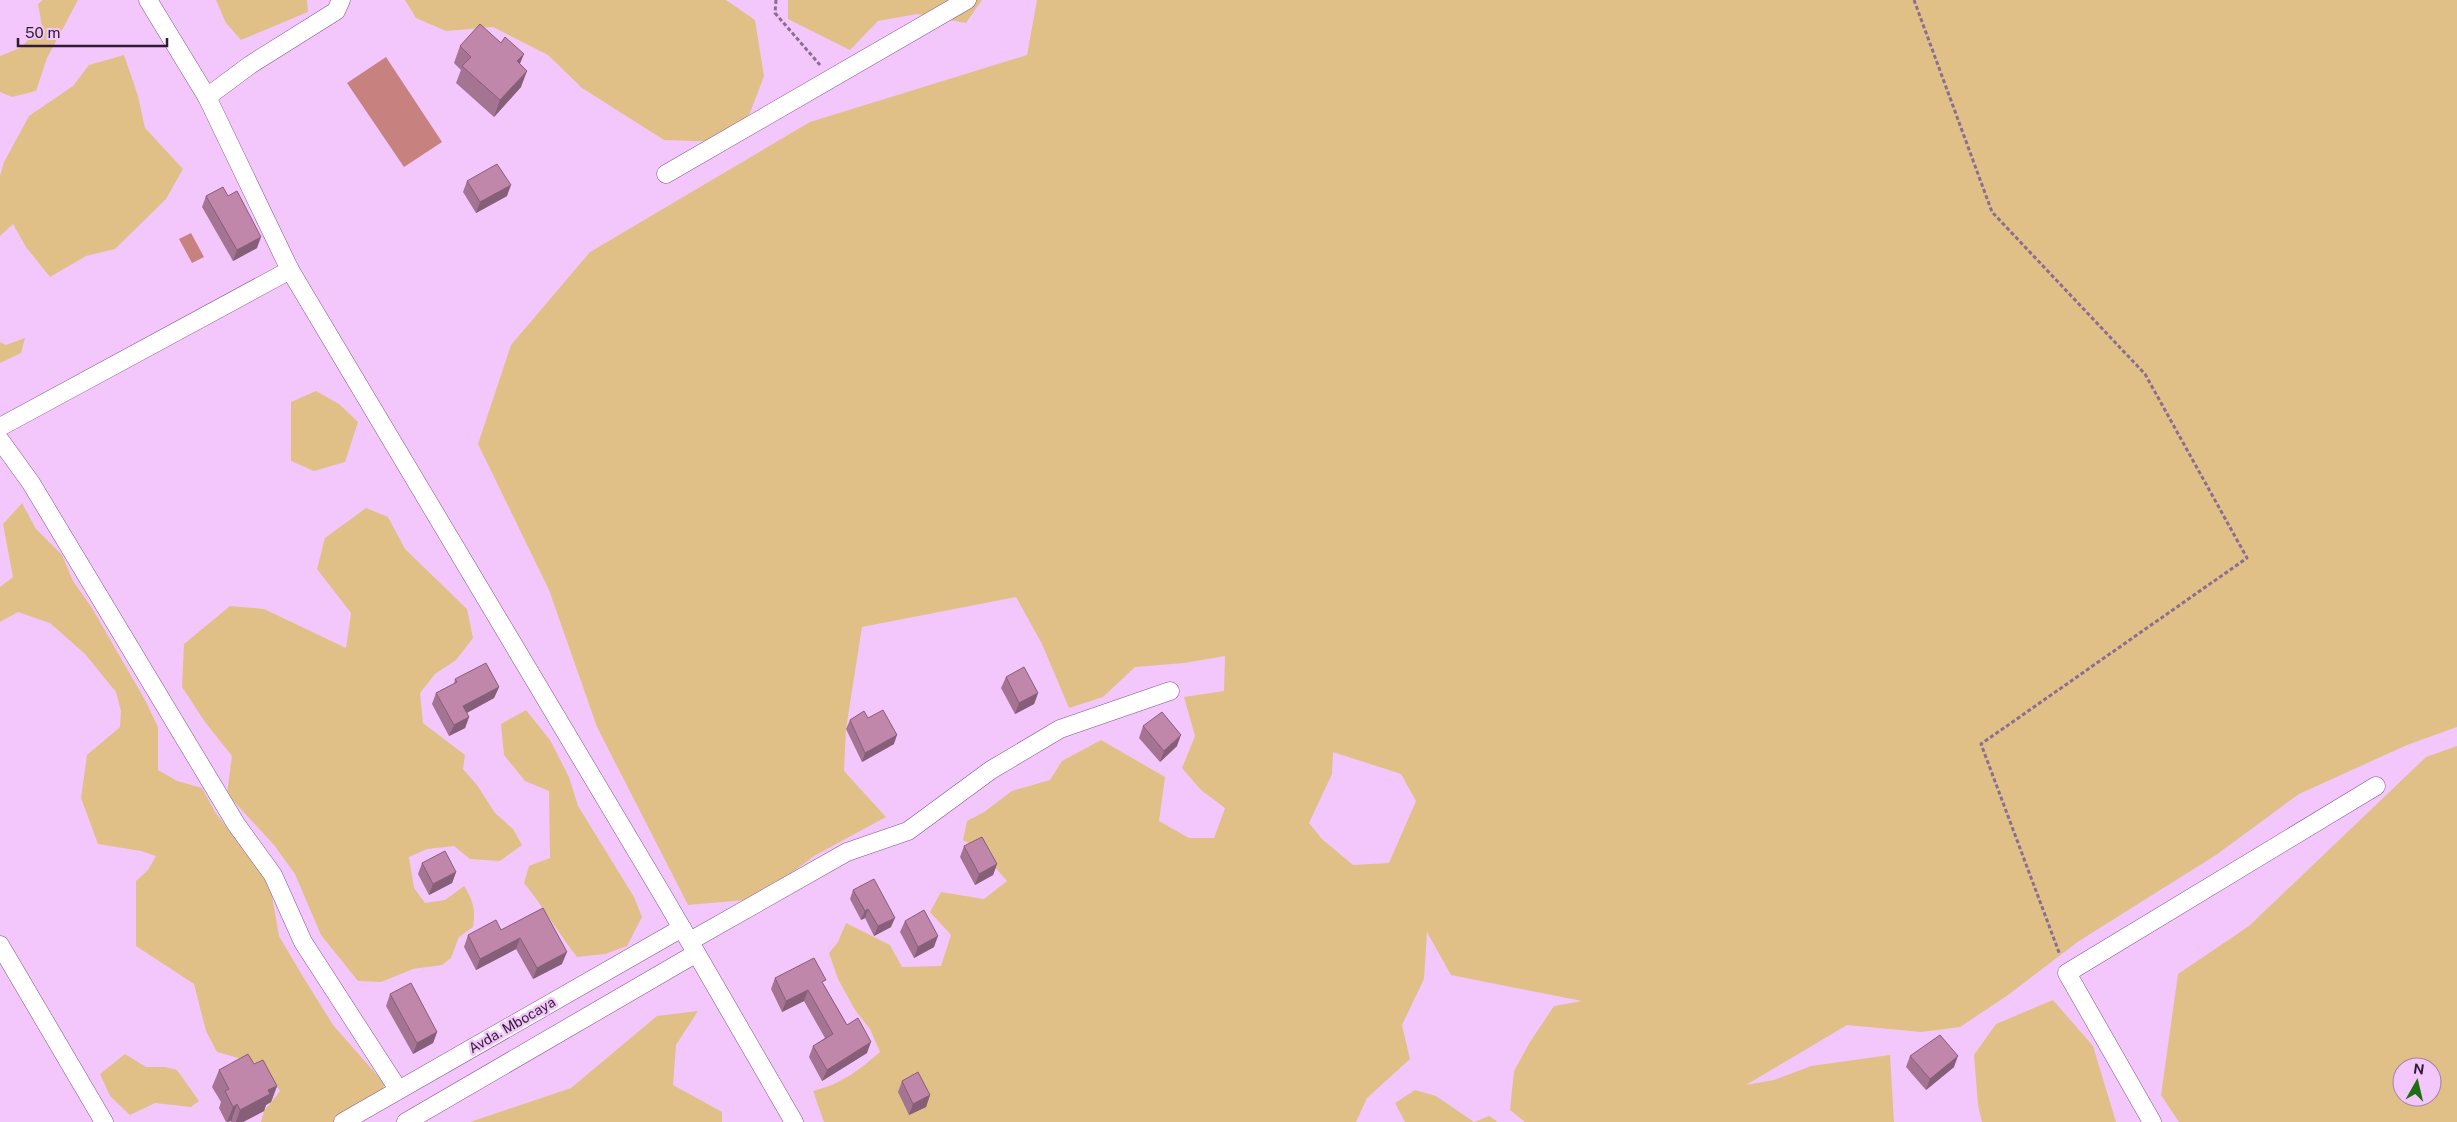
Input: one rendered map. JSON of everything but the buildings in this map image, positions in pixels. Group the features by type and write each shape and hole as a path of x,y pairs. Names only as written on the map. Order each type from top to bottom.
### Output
{"street":[{"path":"148,0 207,97 290,270 689,941 794,1122"},
{"path":"207,97 250,65 336,11 341,0"},
{"path":"666,174 967,0"},
{"path":"0,427 290,270"},
{"path":"0,440 31,483 236,824 273,875 303,942 398,1089"},
{"path":"406,1122 689,941 847,852 908,831 991,770 1060,729 1170,691"},
{"path":"2152,1122 2067,972 2376,786"},
{"name":"Avda. Mbocaya","path":"343,1122 398,1089 689,941"},
{"path":"1,947 104,1122"}],"path":[{"path":"776,0 775,13 831,78"},
{"path":"1914,0 1992,212 2145,374 2247,558 1981,744 2067,972"}],"shaded area":[{"path":"43,0 78,0 47,58 36,91 12,97 0,92 0,56 20,48 42,26 38,4"},
{"path":"216,0 307,0 308,12 241,40 226,23"},
{"path":"405,0 726,0 755,20 764,76 750,113 726,142 664,140 582,88 548,55 493,27 446,31 416,18"},
{"path":"788,0 982,0 966,23 917,14 878,21 850,50 788,19"},
{"path":"1037,0 2457,0 2457,727 2407,745 2299,794 2216,855 2079,941 2008,995 1960,1027 1921,1032 1847,1025 1746,1085 1774,1080 1811,1066 1890,1055 1894,1122 1525,1122 1510,1110 1514,1071 1530,1042 1554,1006 1582,1001 1451,975 1427,932 1424,979 1402,1025 1410,1059 1367,1098 1356,1122 824,1122 813,1091 832,1085 849,1076 880,1052 870,1029 855,1010 838,979 829,953 838,942 846,923 890,945 902,967 941,966 951,935 930,912 941,892 984,899 1007,881 978,848 963,840 967,821 984,812 1012,791 1050,780 1062,761 1101,740 1165,777 1159,821 1189,838 1214,838 1225,808 1201,790 1182,768 1195,736 1184,697 1224,691 1225,656 1184,663 1135,667 1103,697 1069,708 1042,644 1016,597 862,627 846,729 844,771 886,817 814,856 757,899 688,905 597,727 549,590 478,444 511,345 590,252 810,122 1027,55","holes":["1333,752 1401,774 1416,801 1389,863 1353,865 1322,839 1309,823 1332,774"]},
{"path":"124,55 138,96 145,128 183,169 166,199 115,249 86,256 50,277 26,247 13,224 0,236 0,176 4,162 29,116 73,86 89,65"},
{"path":"386,57 442,142 404,167 347,83"},
{"path":"191,233 204,257 192,263 179,239"},
{"path":"25,338 21,353 0,363 0,342 6,345"},
{"path":"316,391 339,404 358,422 345,462 314,471 291,461 291,402"},
{"path":"22,503 36,529 62,555 73,581 92,608 145,700 158,727 158,770 177,781 202,788 215,812 240,845 267,867 279,936 333,1025 385,1084 377,1101 338,1122 261,1122 264,1111 280,1091 260,1064 217,1052 206,1031 194,984 136,946 136,881 148,870 156,856 141,851 98,844 81,798 87,755 120,727 121,711 116,692 85,654 50,623 18,612 0,622 0,587 13,577 3,524"},
{"path":"366,508 388,517 405,549 467,609 473,638 456,660 435,674 420,693 423,723 465,755 463,769 477,785 495,813 513,829 522,845 500,861 470,859 454,846 427,849 409,857 414,888 425,903 445,900 464,886 473,905 473,927 459,937 451,958 442,965 413,969 381,982 358,981 321,935 295,874 274,845 227,794 232,756 205,722 182,687 184,644 230,606 264,609 346,648 351,613 317,569 325,538"},
{"path":"526,710 550,740 569,777 578,806 634,897 642,917 627,946 605,954 577,957 524,883 529,866 550,858 549,791 525,781 504,755 501,724"},
{"path":"2457,746 2457,1122 2179,1122 2161,1095 2178,974 2249,926 2426,757"},
{"path":"2053,1000 2093,1046 2116,1122 1982,1122 1978,1105 1974,1055 1996,1024"},
{"path":"698,1011 676,1045 673,1085 722,1112 722,1122 470,1122 571,1088 657,1016"},
{"path":"125,1054 146,1067 165,1067 177,1070 199,1101 191,1107 155,1103 130,1115 110,1096 100,1074"},
{"path":"1415,1090 1436,1096 1474,1122 1405,1122 1395,1103"},
{"path":"1489,1116 1498,1122 1474,1122"}]}
